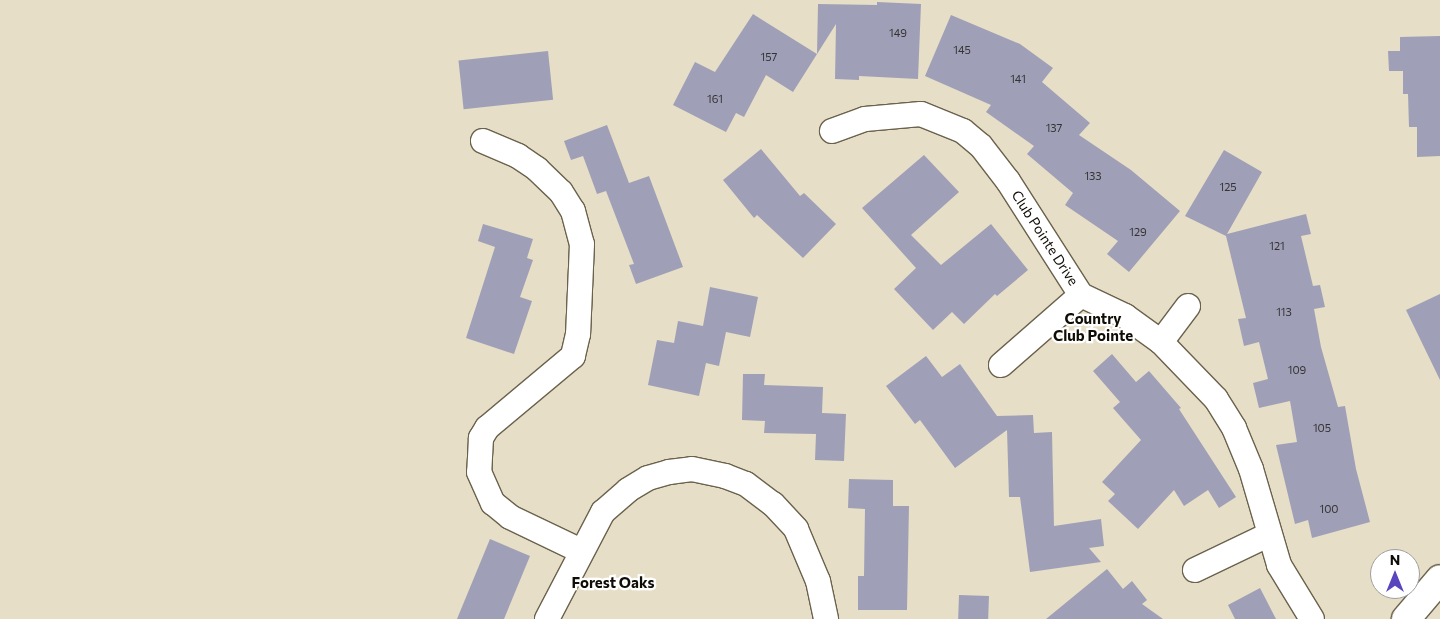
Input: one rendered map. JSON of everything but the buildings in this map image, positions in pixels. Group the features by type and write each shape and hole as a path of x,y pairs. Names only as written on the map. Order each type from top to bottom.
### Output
{"main road":[{"path":"1406,619 1440,579"}],"street":[{"name":"Club Pointe Drive","path":"832,131 865,119 922,114 963,131 981,146 1008,181 1081,295 1125,316 1161,342 1195,373 1216,399 1234,428 1252,470 1268,535 1289,586 1312,619"},
{"path":"483,141 518,156 536,169 561,192 574,211 582,244 578,334 573,356 487,428 481,438 479,472 493,503 510,517 582,551"},
{"path":"1001,364 1081,295"},
{"path":"1161,342 1188,306"},
{"path":"548,619 603,512 648,478 669,472 692,470 725,476 746,484 773,504 796,529 818,580 826,619"},
{"path":"1195,570 1268,535"}],"district":[{"name":"Country Club Pointe","path":"1093,326"},
{"name":"Forest Oaks","path":"613,583"}]}
